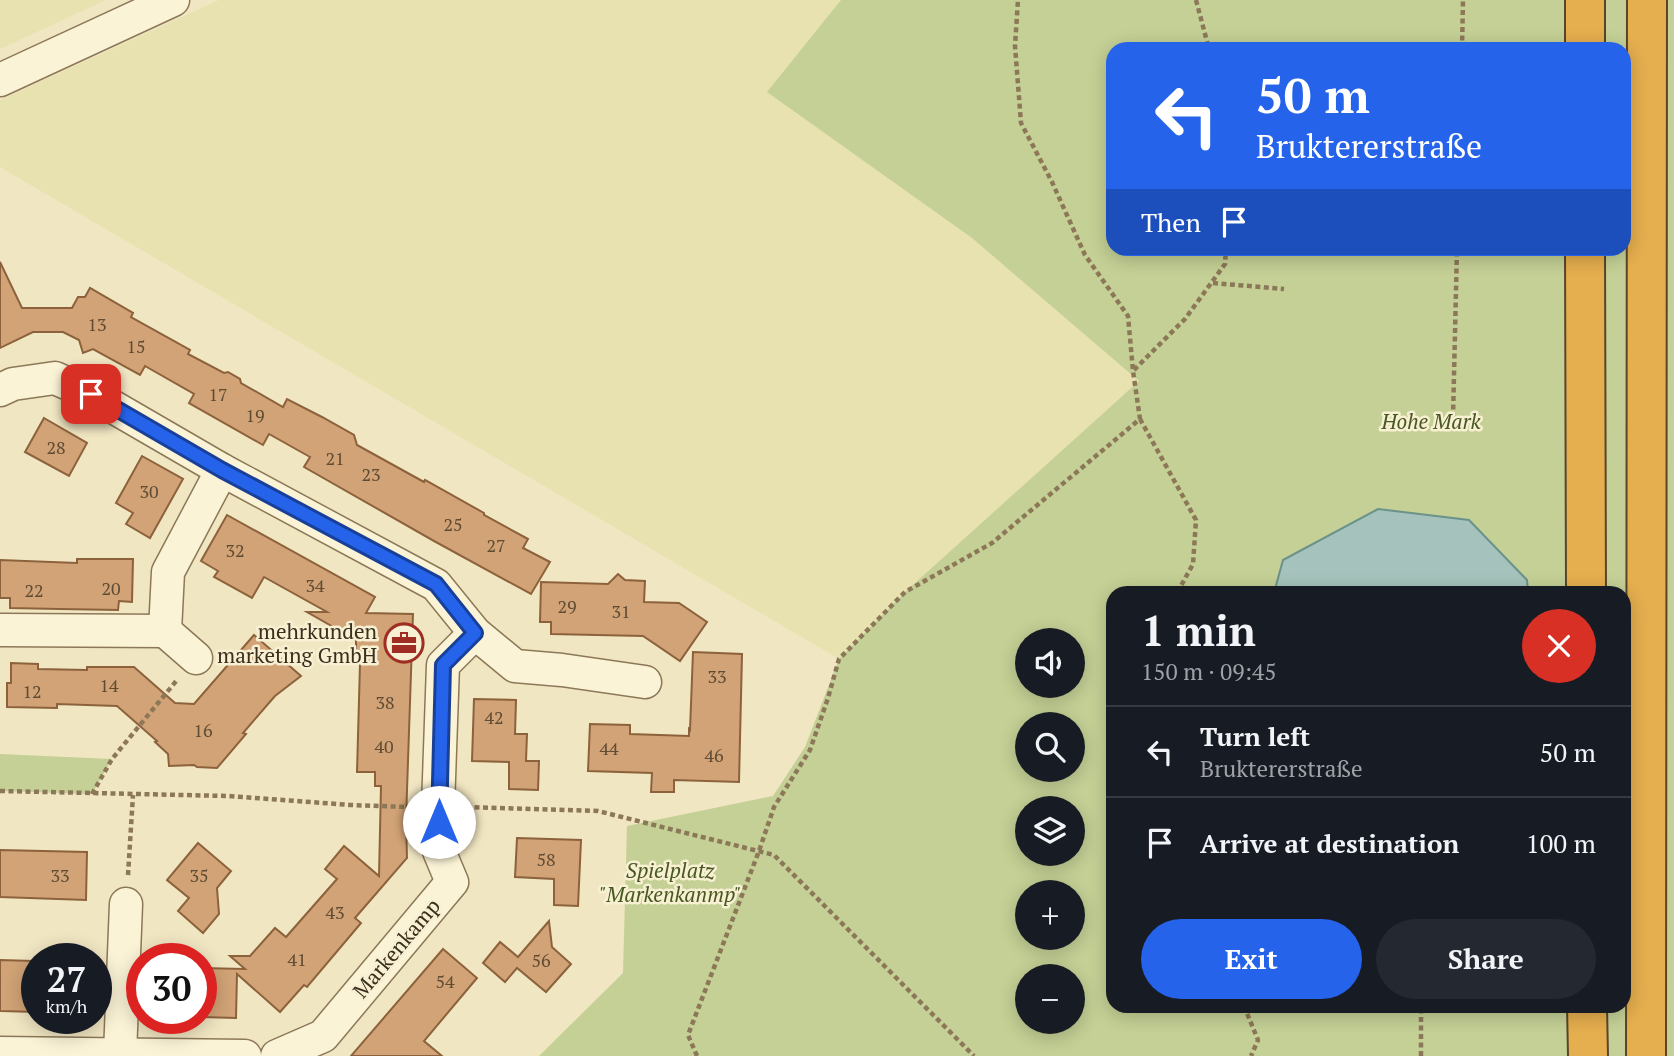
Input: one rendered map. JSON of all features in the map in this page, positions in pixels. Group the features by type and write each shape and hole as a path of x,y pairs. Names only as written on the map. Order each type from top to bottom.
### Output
{"highway":[{"path":"1585,0 1585,42"},
{"path":"1646,1056 1647,0"},
{"path":"1586,256 1586,586"},
{"path":"1587,1013 1588,1056"}],"street":[{"path":"0,80 173,0"},
{"path":"0,390 13,384 55,378 91,394 222,470 436,584 475,633 514,666 645,682"},
{"path":"165,631 168,572 222,470"},
{"path":"0,631 165,631 196,657"},
{"path":"438,807 443,665 475,633"},
{"name":"Markenkamp","path":"277,1056 323,1036 452,882 439,851 438,807"},
{"path":"120,1054 126,904"},
{"path":"12,1054 245,1056"}],"path":[{"path":"1018,0 1015,46 1021,123 1052,182 1085,256 1128,316 1140,419 1196,520 1193,564 1181,586"},
{"path":"1196,0 1207,42"},
{"path":"1462,42 1463,0"},
{"path":"1133,371 1185,319 1225,264 1226,256"},
{"path":"1453,418 1457,256"},
{"path":"1212,283 1284,289"},
{"path":"696,1056 688,1035 774,807 810,750 839,659 905,592 992,543 1140,419"},
{"path":"92,794 112,759 196,657"},
{"path":"0,791 229,796 350,805 598,811 774,855 974,1056"},
{"path":"126,904 133,795"},
{"path":"1247,1013 1258,1040 1251,1056"},
{"path":"1421,1013 1421,1056"}],"shaded area":[{"path":"0,0 106,0 0,49"},
{"path":"219,0 841,0 768,92 972,238 1139,381 905,592 839,659 0,167 0,100"}],"green space":[{"name":"Hohe Mark","path":"841,0 1674,0 1674,1056 539,1056 623,973 627,826 773,796 805,747 839,659 905,592 1139,381 972,238 767,92"},
{"path":"0,754 112,759 92,794 0,791"}],"water":[{"path":"1378,509 1469,520 1527,580 1527,586 1276,586 1283,560"}],"building":[{"path":"0,262 22,308 72,308 78,297 85,297 90,288 133,313 131,317 190,350 188,354 224,373 228,372 240,379 241,383 283,407 287,399 354,435 357,445 528,539 523,548 550,562 531,594 304,467 310,457 269,434 263,445 189,403 194,394 145,366 140,375 93,349 83,353 79,340 63,332 33,332 0,348"},
{"path":"44,418 87,443 69,476 25,452"},
{"path":"142,456 183,479 150,538 126,524 133,513 116,503"},
{"path":"227,515 375,597 366,613 413,614 407,858 355,918 361,923 307,987 304,985 280,1012 237,974 236,1018 217,1017 217,968 245,969 230,956 250,956 275,928 286,937 337,879 325,869 344,846 379,876 381,786 375,786 375,772 357,772 360,664 356,663 356,640 307,612 327,612 264,577 252,598 214,577 218,571 201,561"},
{"path":"77,559 133,559 132,602 119,601 118,610 10,608 10,598 0,598 0,560 77,563"},
{"path":"618,574 625,580 645,581 644,602 679,603 707,622 680,661 643,636 551,634 551,622 540,622 541,582 608,584"},
{"path":"254,635 301,676 275,696 217,768 169,766 168,754 155,742 157,741 117,706 57,704 57,708 7,707 7,683 11,683 11,663 38,664 38,669 134,667 175,703 194,704"},
{"path":"693,652 742,654 739,782 674,780 674,792 651,792 652,773 588,771 590,724 630,725 630,734 689,736"},
{"path":"474,699 516,700 515,734 527,734 526,761 539,761 538,790 509,789 509,762 472,761"},
{"path":"517,838 581,840 578,906 554,905 554,879 515,877"},
{"path":"198,843 231,871 217,888 219,914 203,933 178,911 189,898 167,880"},
{"path":"0,850 87,852 86,900 0,897"},
{"path":"549,921 552,947 571,964 546,992 517,968 505,982 483,963 500,942 518,957"},
{"path":"443,949 477,978 424,1041 442,1056 351,1056"},
{"path":"0,960 21,961 21,1012 0,1011"}],"place":[{"name":"mehrkunden marketing GmbH","path":"404,643"}],"route":[{"path":"91,394 222,470 436,584 475,633 443,665 439,822"}],"park label":[{"name":"Spielplatz \"Markenkanmp\"","path":"670,882"}]}
